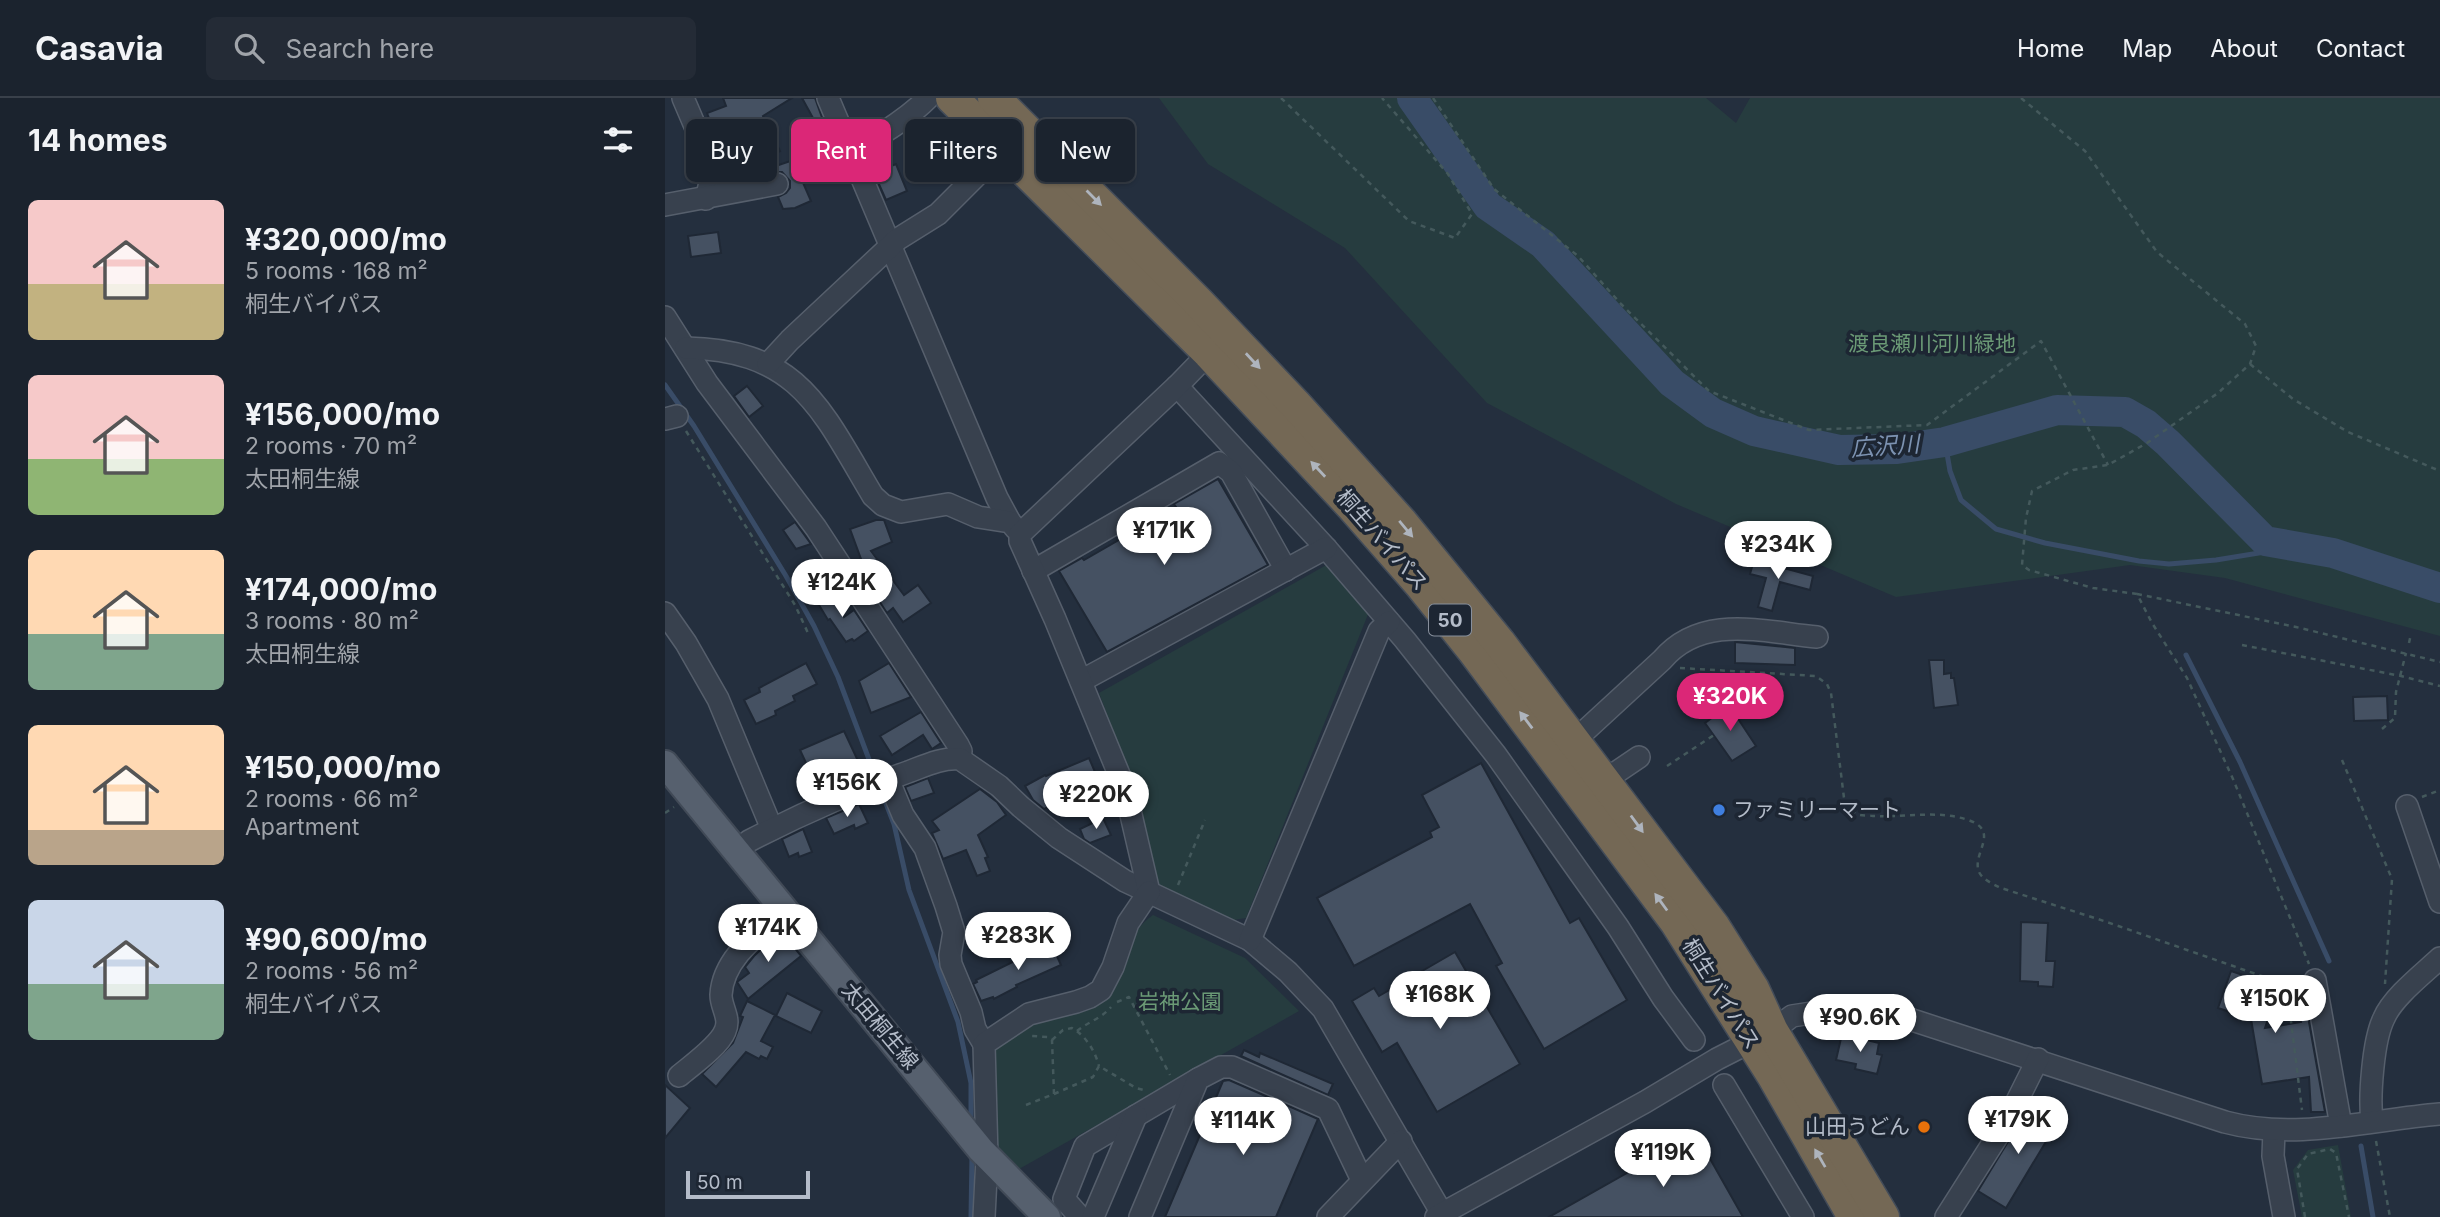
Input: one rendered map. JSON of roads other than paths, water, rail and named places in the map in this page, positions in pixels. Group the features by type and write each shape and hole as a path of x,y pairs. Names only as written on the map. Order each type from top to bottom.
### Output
{"highway":[{"name":"桐生バイパス","path":"952,98 1209,353 1352,505 1473,650 1761,1036 1883,1217"},
{"name":"桐生バイパス","path":"994,98 1198,302 1303,414 1442,572 1605,780 1714,927 1753,989 1761,1036 1774,1077 1854,1217"}],"main road":[{"name":"太田桐生線","path":"665,764 978,1145 1047,1217"}],"street":[{"path":"683,98 710,162 711,178 706,199"},
{"path":"828,98 837,119"},
{"path":"891,128 928,98"},
{"path":"864,182 997,498 1015,528 1125,789 1149,892 1128,923 1113,967 1101,990 1076,1002 1029,1014 984,1044"},
{"path":"768,364 891,246 938,214 970,182"},
{"path":"665,205 777,184"},
{"path":"665,317 707,383 816,528 958,745 961,751 960,759"},
{"path":"686,348 716,349 745,355 790,377 808,393 824,413 873,496 883,505 901,512 948,504 978,517 1015,528"},
{"path":"1015,528 1177,386 1209,353"},
{"path":"1177,386 1327,548 1496,755 1612,918 1663,998 1694,1040"},
{"path":"1033,571 1219,463 1231,472 1286,570"},
{"path":"1081,681 1327,548"},
{"path":"665,613 686,643 718,699 772,829"},
{"path":"1250,940 1378,631 1389,622"},
{"path":"1574,741 1672,649 1695,634 1715,629 1817,637"},
{"path":"1605,780 1639,757"},
{"path":"736,851 772,829 840,797 945,760 960,759 999,786 1059,838 1125,881 1250,940 1288,972 1323,1009 1401,1141 1441,1216 1792,1016 1832,1008 1858,1009 1903,1017 2225,1122 2274,1131 2305,1131 2341,1126 2373,1128 2440,1114"},
{"path":"881,781 925,848 954,932 951,964 971,1012 975,1029 984,1044 978,1145 984,1217"},
{"path":"2407,806 2440,902"},
{"path":"679,1076 720,1039 727,1029 728,1018 721,994 731,962 785,911"},
{"path":"2373,1128 2370,1088 2383,1019 2393,1004 2440,958"},
{"path":"2315,980 2341,1126"},
{"path":"1946,1217 1992,1147 2038,1059"},
{"path":"1080,1217 1064,1199 1086,1146 1221,1067 1232,1067 1328,1109 1362,1180"},
{"path":"1140,1217 1198,1079"},
{"path":"1724,1085 1803,1217"},
{"path":"1093,1217 1136,1116"},
{"path":"2274,1131 2273,1156 2284,1217"},
{"path":"1328,1217 1401,1141"}],"waterway":[{"name":"広沢川","path":"1412,98 1488,206 1543,244 1672,383 1713,413 1754,431 1839,450 1897,449 1945,442 2057,410 2125,412 2146,424 2168,443 2265,541 2333,553 2440,588"},
{"path":"665,385 694,426 814,626 838,677 876,778"},
{"path":"1945,442 1950,471 1961,500 1996,529 2045,543 2169,564 2216,560 2296,547"},
{"path":"2186,655 2240,762 2329,961"},
{"path":"880,788 894,824 909,890 958,1022 971,1083 971,1124"},
{"path":"2361,1146 2373,1217"},
{"path":"971,1217 972,1154"}],"place":[{"name":"ファミリーマート","path":"1719,810"},
{"name":"山田うどん","path":"1924,1127"}],"park label":[{"name":"渡良瀬川河川緑地","path":"1932,344"},
{"name":"岩神公園","path":"1180,1002"}]}
